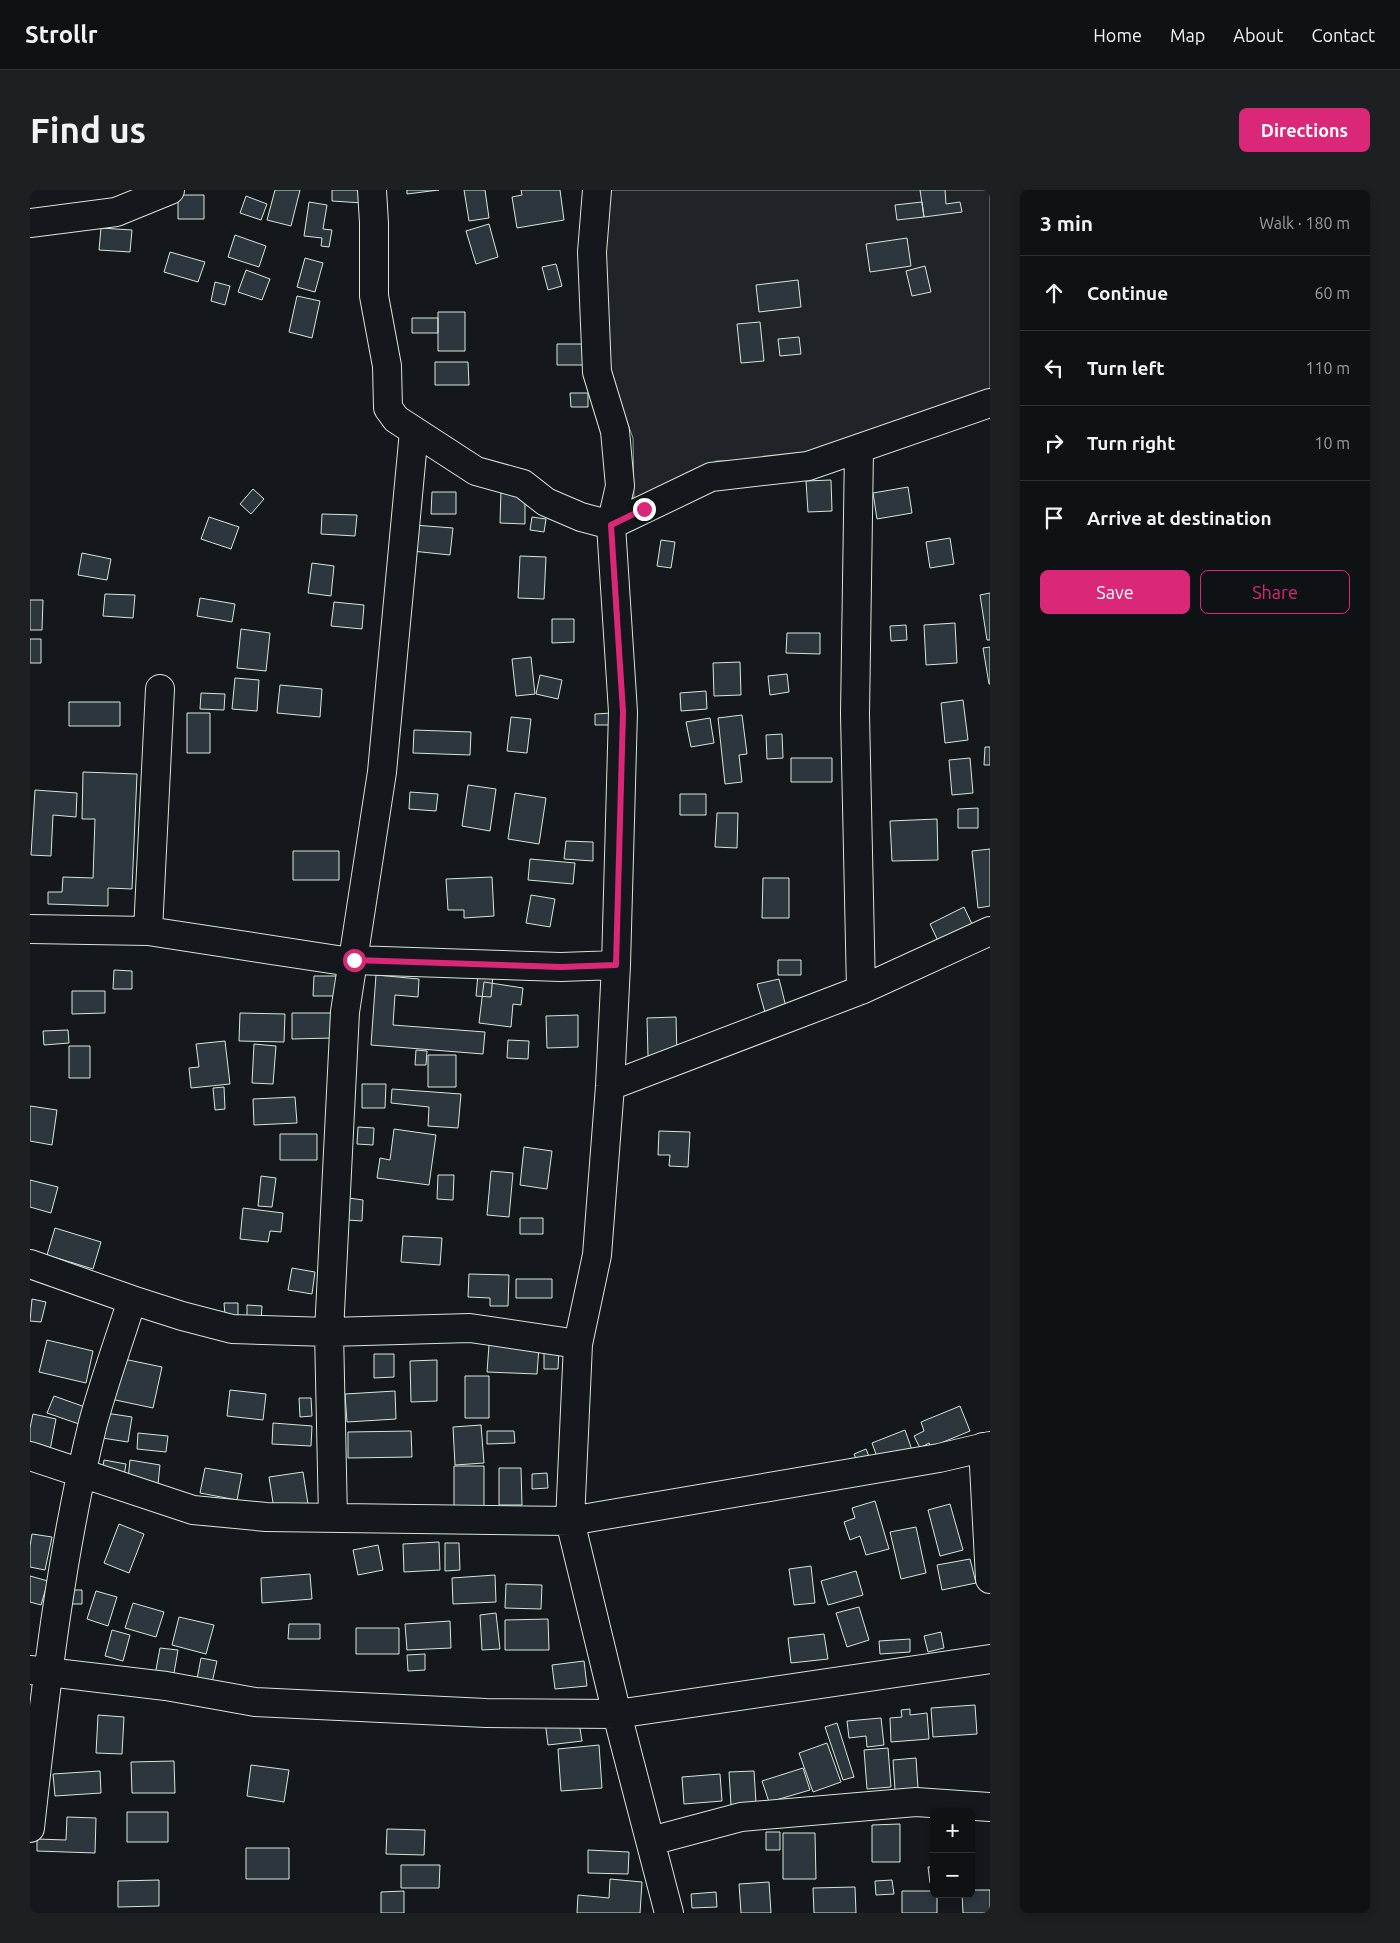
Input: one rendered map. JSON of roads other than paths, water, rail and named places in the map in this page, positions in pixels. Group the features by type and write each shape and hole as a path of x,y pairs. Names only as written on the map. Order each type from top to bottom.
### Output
{"street":[{"path":"30,223 116,212 170,190"},
{"path":"372,190 374,296 387,366 388,408 396,419 476,471 523,484 546,502 581,517 611,525 712,477 808,466 859,450 990,402"},
{"path":"597,190 592,252 597,372 615,431 620,486 611,525 623,712 616,965 610,1086 597,1255 578,1344 570,1521 617,1714 669,1913"},
{"path":"333,1518 329,1332 345,1012 382,772 414,431"},
{"path":"859,450 855,714 861,990"},
{"path":"148,931 160,689"},
{"path":"30,929 148,931 344,961 561,967 616,965"},
{"path":"610,1086 861,990 990,931"},
{"path":"30,1264 132,1300 232,1329 329,1332 470,1328 578,1344"},
{"path":"30,1828 39,1671 72,1528 93,1422 132,1300"},
{"path":"30,1456 193,1510 266,1516 333,1518 570,1521 939,1458 986,1447 990,1578"},
{"path":"39,1671 166,1686 255,1702 486,1713 617,1714 990,1659"},
{"path":"651,1841 741,1816 916,1802 990,1807"}]}
